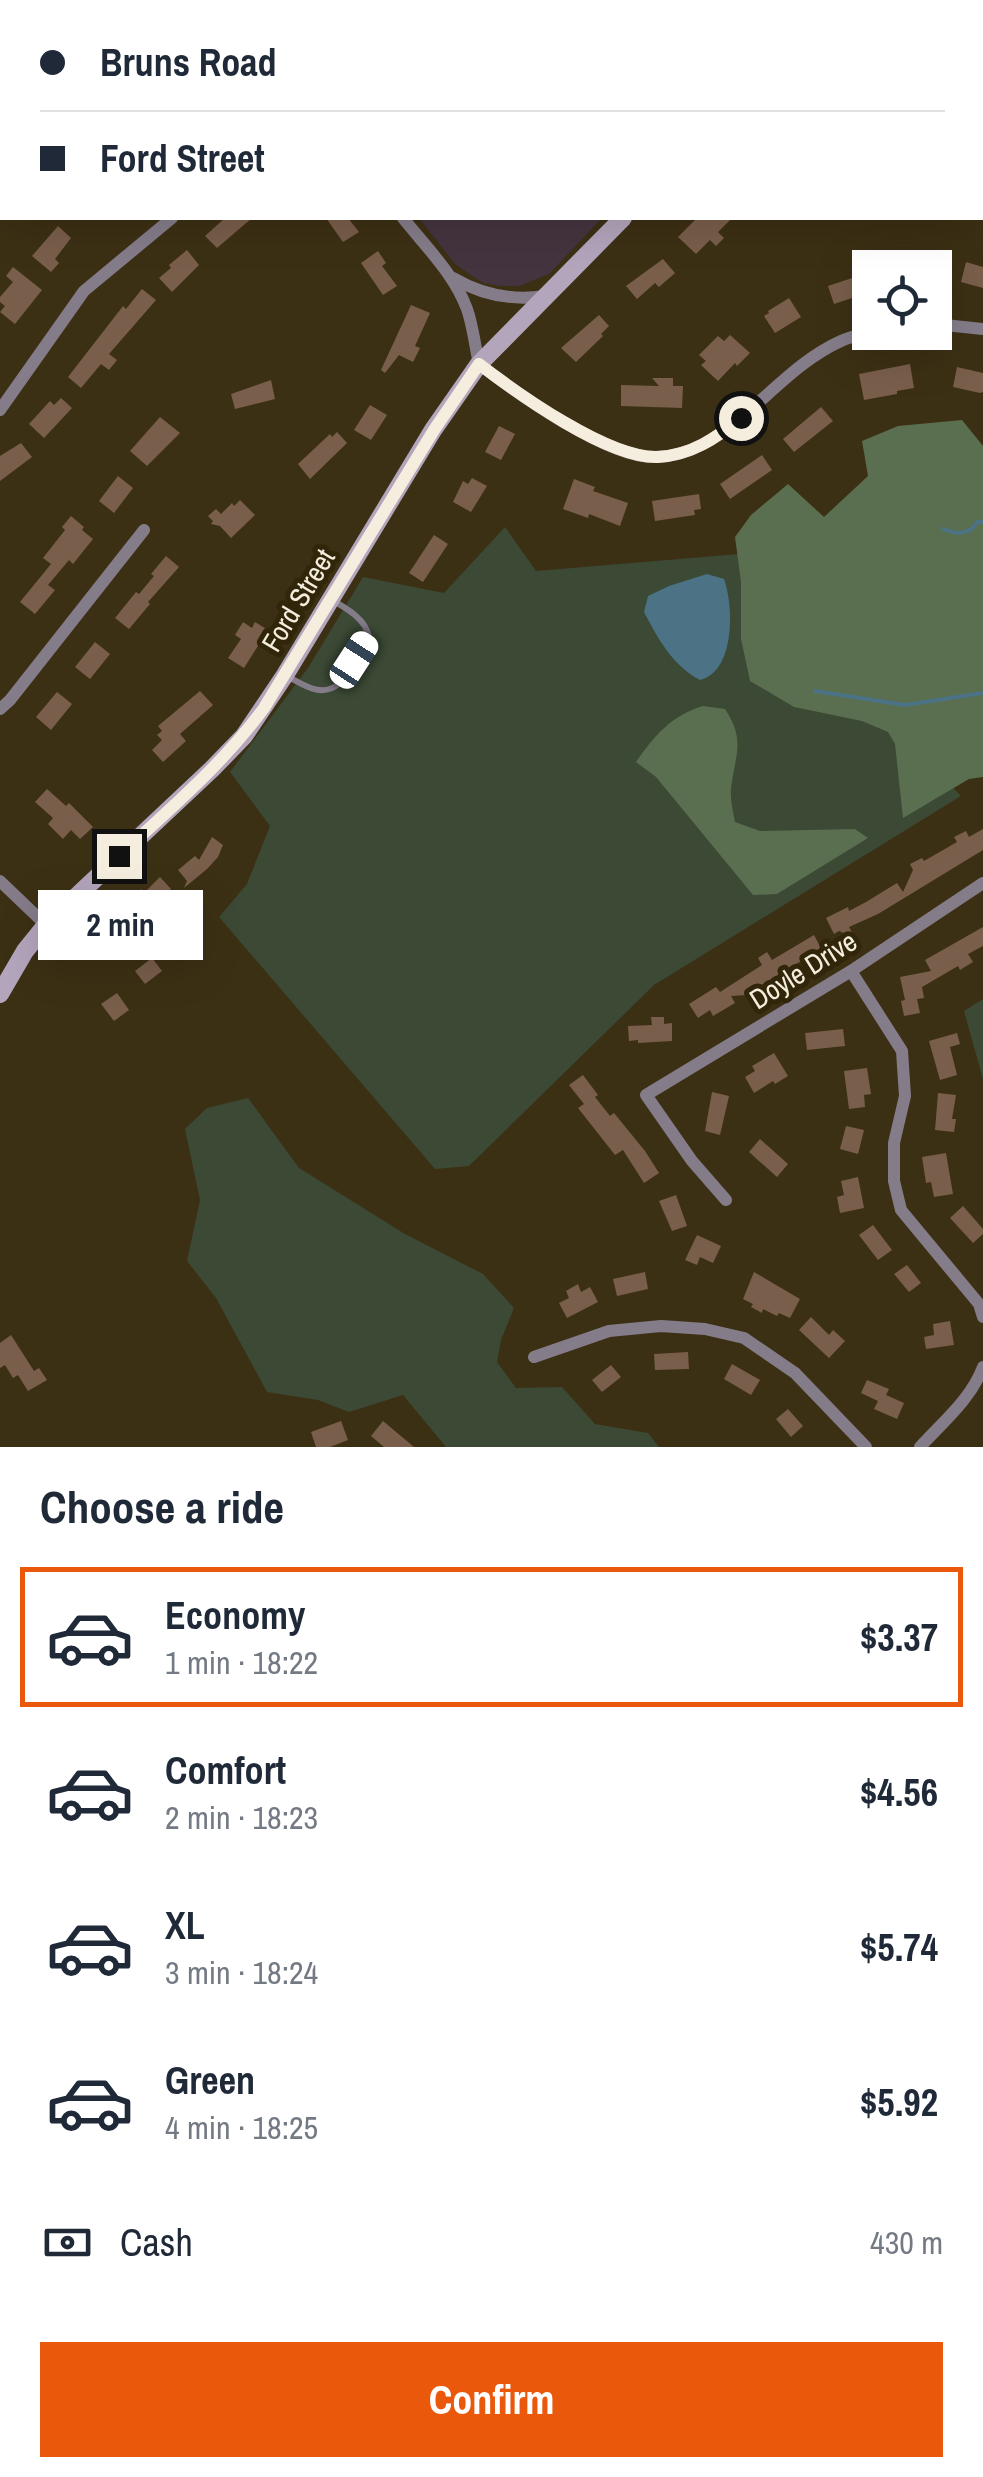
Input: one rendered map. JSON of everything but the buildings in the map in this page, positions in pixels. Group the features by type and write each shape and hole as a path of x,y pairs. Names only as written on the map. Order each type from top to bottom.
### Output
{"street":[{"path":"0,410 84,291 170,220"},
{"path":"405,220 451,277 468,313 479,364 568,424 638,456 678,454 714,439 801,366 852,338"},
{"name":"Ford Street","path":"0,994 25,951 46,925 244,736 479,364 620,220"},
{"path":"451,277 488,294 525,299 545,296"},
{"path":"952,325 983,329"},
{"path":"0,709 144,530"},
{"path":"0,881 46,925"},
{"name":"Doyle Drive","path":"726,1200 692,1162 646,1096 851,971 983,883"},
{"path":"851,971 902,1051 905,1096 894,1143 894,1181 901,1210 979,1304 983,1316"},
{"path":"534,1357 609,1332 661,1326 744,1338 795,1373 866,1447"},
{"path":"920,1447 953,1414 983,1367"}],"lane":[{"path":"285,675 318,691 333,689 368,637 362,622 331,600"}],"shaded area":[{"path":"421,220 600,220 549,274 519,286 483,283 455,264"}],"green space":[{"path":"962,420 983,446 983,777 969,779 903,818 895,744 888,732 862,721 794,707 750,681 741,639 741,582 735,537 751,515 788,484 824,517 868,476 862,441 898,426"},
{"path":"505,527 536,571 751,553 783,602 961,796 654,985 469,1166 435,1169 219,917 247,884 270,826 230,772 308,668 363,577 444,593"},
{"path":"703,706 725,709 735,730 737,748 731,793 735,822 760,831 855,829 868,838 777,894 753,895 656,777 636,762 665,728"},
{"path":"983,999 983,1079 964,1011"},
{"path":"248,1098 299,1168 405,1234 483,1274 514,1308 497,1362 516,1388 562,1387 595,1424 648,1433 659,1447 446,1447 403,1395 349,1412 318,1400 267,1392 216,1298 187,1261 200,1200 185,1129 207,1108"}],"water":[{"path":"707,574 724,579 729,637 720,664 700,680 674,659 644,612 648,596"}],"waterway":[{"path":"943,529 962,533 983,522"},
{"path":"815,691 905,705 983,693"}],"route":[{"path":"119,856 244,736 479,364 568,424 638,456 678,454 696,448 741,418"}]}
